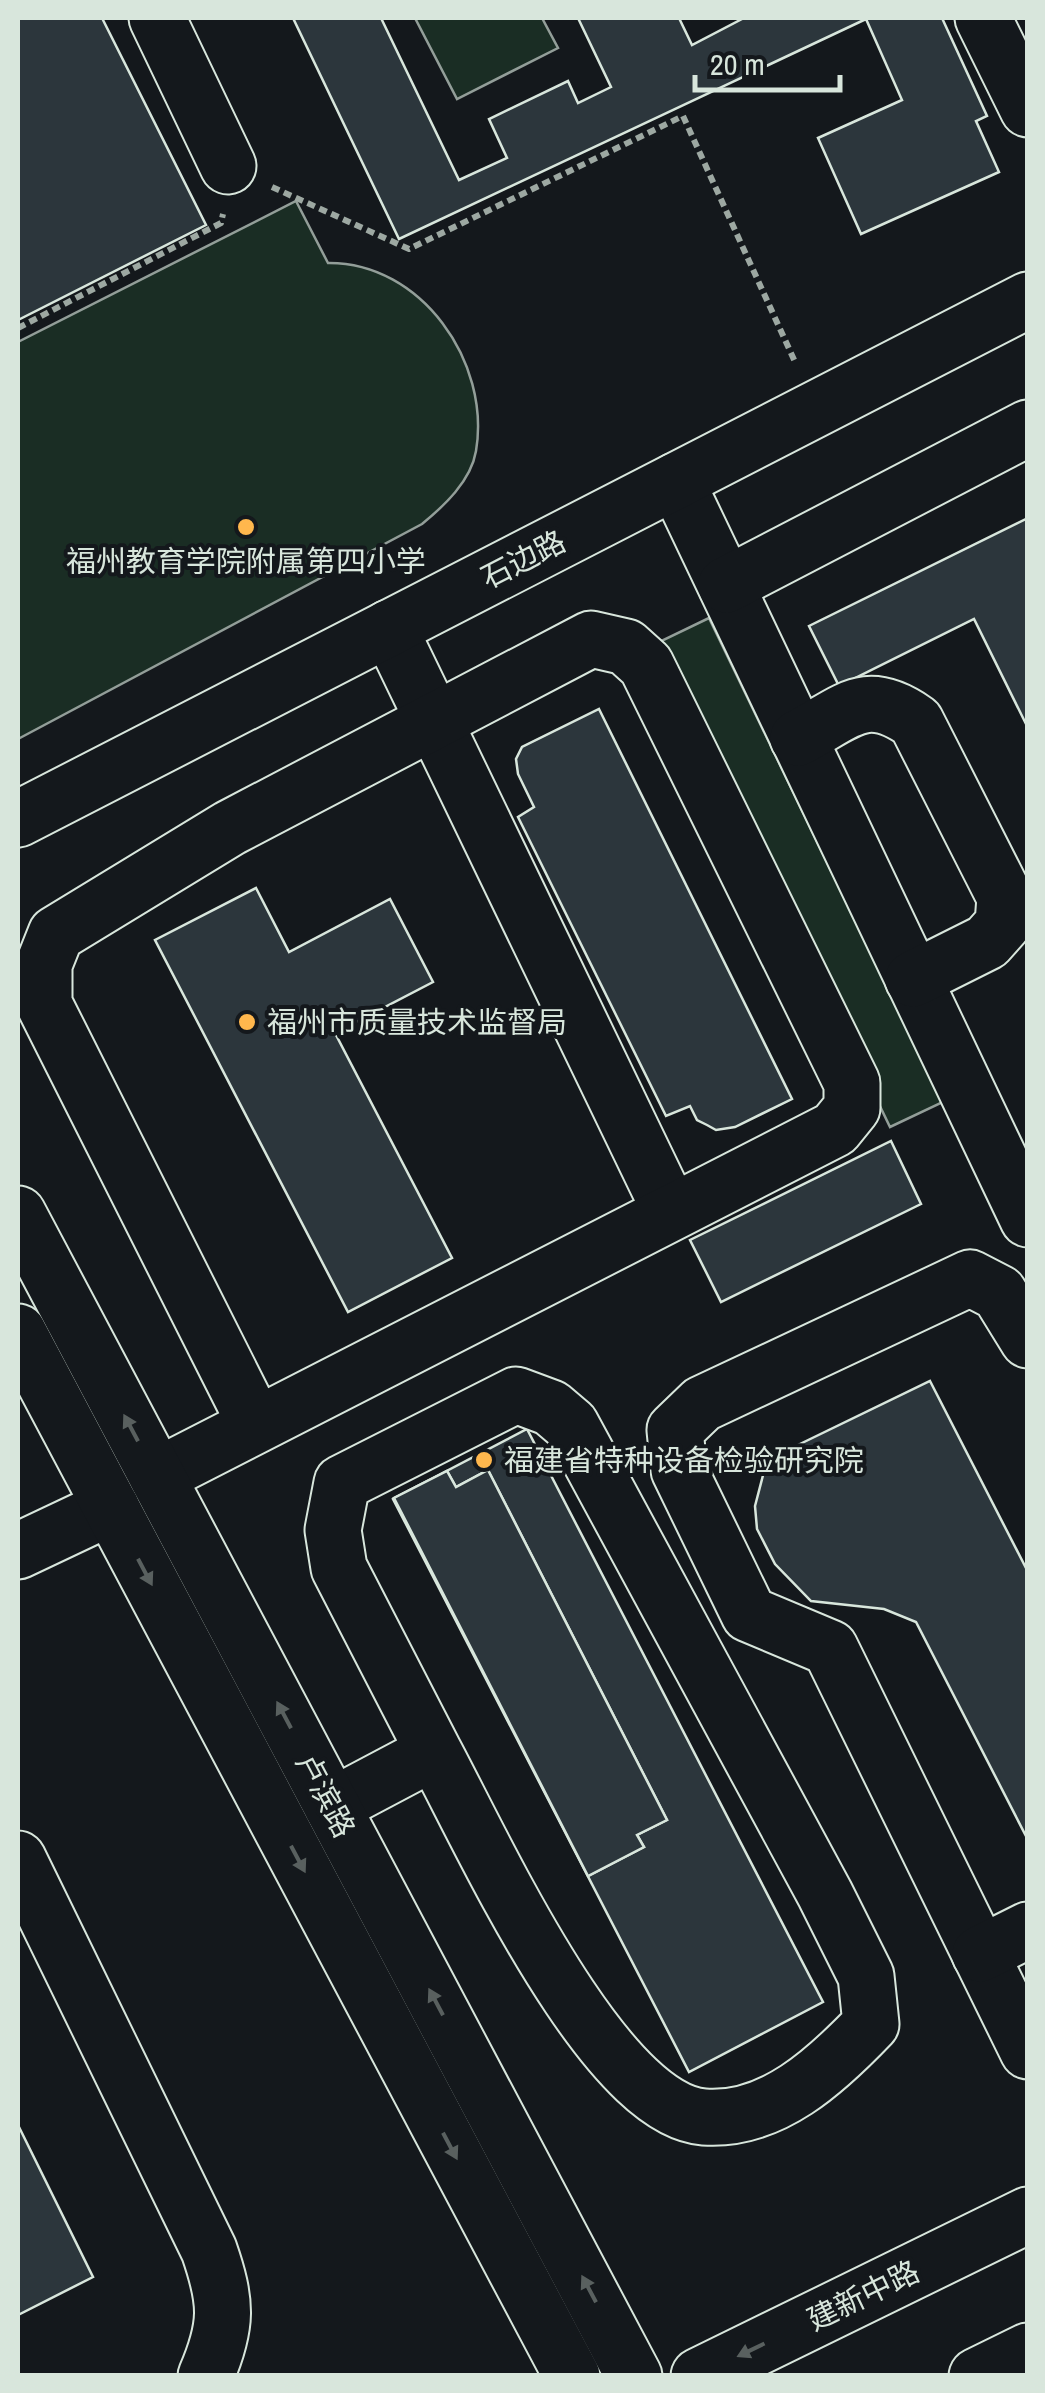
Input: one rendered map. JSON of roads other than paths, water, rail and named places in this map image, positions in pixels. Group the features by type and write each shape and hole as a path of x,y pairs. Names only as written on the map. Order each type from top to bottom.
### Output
{"main road":[{"path":"157,18 233,178"},
{"path":"982,18 1028,109"},
{"name":"石边路","path":"18,819 1028,300"},
{"path":"726,586 1028,428"},
{"path":"676,480 1028,1219"},
{"path":"389,628 672,1212"},
{"path":"157,1476 835,1129 852,1108 852,1084 646,665 626,647 592,639 230,828 56,934 44,964 44,1004 256,1425"},
{"path":"798,738 868,702 890,704 916,722 1004,897 1003,924 986,942 913,979"},
{"name":"卢滨路","path":"18,1214 634,2376"},
{"path":"1028,1340 999,1293 970,1278 702,1404 675,1430 679,1470 749,1614 830,1648 1028,2052"},
{"path":"18,1332 572,2376"},
{"path":"516,1395 551,1408 571,1425 826,1894 866,1976 872,2024 830,2067 747,2114 701,2117 656,2100 608,2051 567,1996 434,1752 339,1568 333,1530 342,1484 516,1395"},
{"path":"18,1551 111,1507"},
{"path":"332,1806 434,1752"},
{"path":"18,1859 209,2250 224,2295 221,2341 206,2376"},
{"path":"980,1954 1028,1930"},
{"name":"建新中路","path":"698,2376 1028,2215"},
{"path":"977,2376 1028,2351"}],"place":[{"name":"福州教育学院附属第四小学","path":"246,527"},
{"name":"福州市质量技术监督局","path":"247,1022"},
{"name":"福建省特种设备检验研究院","path":"484,1460"}]}
